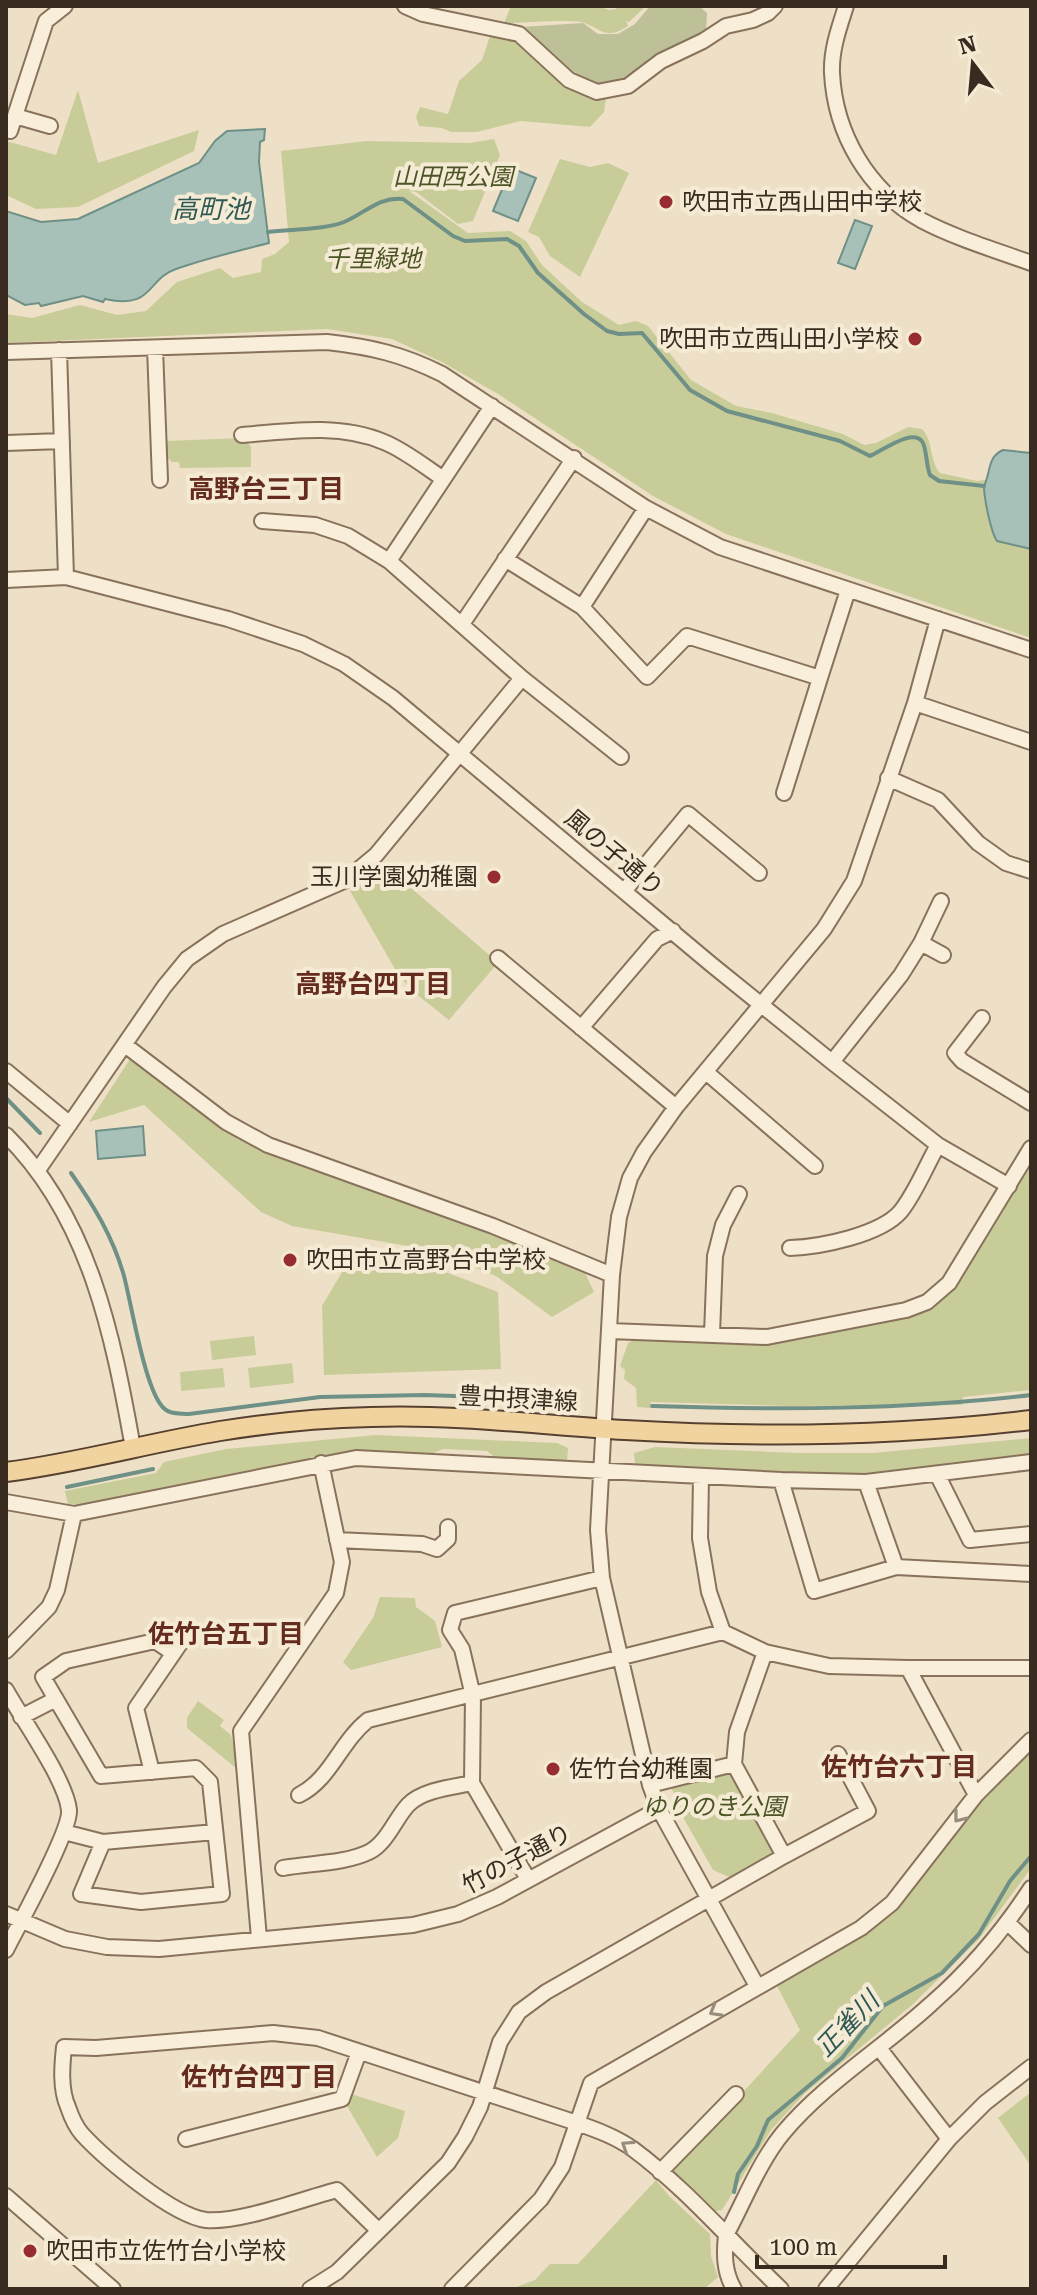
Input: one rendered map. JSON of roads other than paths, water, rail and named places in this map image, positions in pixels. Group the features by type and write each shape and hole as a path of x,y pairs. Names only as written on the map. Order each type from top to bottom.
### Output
{"main road":[{"name":"豊中摂津線","path":"6,1472 222,1431 373,1417 800,1435 960,1429 1031,1420"}],"street":[{"path":"6,130 10,131 46,21 65,6"},
{"path":"405,6 423,14 519,34 569,80 597,92 628,86 661,61 726,26 753,20 775,6"},
{"path":"846,6 835,41 832,73 846,136 863,167 894,202 919,218 1031,263"},
{"path":"15,116 50,126"},
{"path":"6,352 327,342 374,347 412,359 442,374 646,508 720,547 1031,650"},
{"path":"155,348 160,480"},
{"path":"59,350 66,577"},
{"path":"389,561 492,406"},
{"path":"242,435 313,430 351,432 385,442 442,478"},
{"path":"6,443 62,441"},
{"path":"462,624 574,458"},
{"path":"582,607 646,508"},
{"path":"262,521 315,525 348,536 389,561 522,678 621,757"},
{"path":"505,559 582,607 647,677 687,636 820,678"},
{"name":"風の子通り","path":"6,580 66,577 228,619 303,644 344,664 393,698 832,1062 938,1145 1009,1186"},
{"path":"784,793 848,590"},
{"path":"757,1986 659,1809 650,1785 602,1578 598,1530 599,1471 612,1275 619,1217 630,1178 644,1152 676,1107 824,929 854,881 915,703 938,619"},
{"path":"38,1170 164,987 187,959 223,934 346,880 376,855 522,678"},
{"path":"915,703 1031,742"},
{"path":"888,778 938,800 978,843 1006,863 1031,871"},
{"path":"625,890 688,814 759,873"},
{"path":"832,1062 901,975 941,901"},
{"path":"581,1028 657,939 673,931"},
{"path":"921,943 943,955"},
{"path":"498,958 676,1107"},
{"path":"982,1018 955,1053 962,1061 1031,1103"},
{"path":"125,1045 226,1122 268,1145 493,1226 612,1275"},
{"path":"6,1071 70,1124"},
{"path":"706,1072 815,1166"},
{"path":"6,1135 38,1170 79,1240 107,1318 133,1448"},
{"path":"790,1248 875,1230 900,1212 938,1145"},
{"path":"610,1331 767,1337 906,1310 927,1302 949,1283 1031,1148"},
{"path":"712,1334 715,1256 723,1225 739,1194"},
{"path":"6,1502 74,1514 356,1458 701,1477 866,1482 1031,1462"},
{"path":"259,1938 237,1727 336,1593 342,1562 321,1463"},
{"path":"937,1474 970,1540 1031,1534"},
{"path":"701,1477 700,1538 709,1592 723,1632"},
{"path":"781,1480 814,1591 896,1567 1031,1574"},
{"path":"866,1482 896,1567"},
{"path":"6,1651 49,1607 57,1590 74,1514"},
{"path":"337,1540 422,1544 437,1549 448,1539 448,1527"},
{"path":"528,1879 472,1783 473,1696 462,1649 450,1630 455,1613 602,1578"},
{"path":"152,1772 136,1708 188,1632"},
{"path":"299,1795 315,1787 357,1728 368,1720 723,1632 765,1652 829,1666 1031,1668"},
{"path":"103,1842 81,1894 141,1902 222,1894 210,1782 196,1768 101,1776 43,1677 66,1661 155,1641 173,1653"},
{"path":"765,1652 737,1732 734,1764 784,1856"},
{"path":"908,1668 976,1795"},
{"path":"6,1690 61,1786 69,1809 64,1832 6,1950"},
{"path":"21,1717 56,1699"},
{"path":"452,2289 541,2199 562,2167 591,2083 861,1928 892,1903 976,1795 1031,1740"},
{"path":"310,2289 337,2272 448,2163 480,2107 500,2042 519,2012 546,1992 868,1811 838,1754"},
{"path":"650,1785 734,1764"},
{"path":"283,1868 384,1850 410,1802 434,1792 472,1783"},
{"name":"竹の子通り","path":"6,1914 65,1939 107,1947 159,1949 413,1925 458,1914 497,1897 659,1809"},
{"path":"64,1832 103,1842 215,1832"},
{"path":"726,2286 726,2235 781,2135 813,2101 932,2004 1008,1923 1031,1888"},
{"path":"1008,1923 1031,1945"},
{"path":"378,2230 337,2190 234,2217 206,2220 178,2212 80,2132 66,2105 61,2069 64,2047 96,2048 273,2033 318,2038 577,2123 610,2135 632,2149 660,2172 781,2289"},
{"path":"879,2048 949,2139"},
{"path":"186,2139 342,2099 359,2052"},
{"path":"826,2289 949,2139 985,2103 1031,2067"},
{"path":"660,2172 736,2094"},
{"path":"6,2196 113,2289"}],"water":[{"name":"高町池","path":"265,129 264,140 260,142 259,162 269,243 176,269 133,300 105,299 103,302 83,296 41,306 39,303 25,305 6,295 6,211 41,222 78,219 199,163 215,141 227,131"},
{"path":"511,168 536,178 518,221 493,211"},
{"path":"855,220 872,226 855,269 838,263"},
{"path":"1003,450 1031,453 1031,549 997,541 990,523 984,486 994,457"},
{"path":"143,1126 145,1155 98,1159 96,1131"}],"waterway":[{"path":"268,232 336,225 387,200 403,199 453,236 465,241 507,239 519,246 538,273 584,314 607,331 642,333 690,390 727,411 840,441 870,456 906,438 919,438 923,443 930,475 939,481 984,486"},
{"path":"6,1098 40,1133"},
{"path":"71,1173 95,1210 114,1248 124,1276 149,1380 161,1405 167,1410 189,1414 320,1397 424,1395 549,1399"},
{"path":"652,1406 842,1408 936,1404 1031,1395"},
{"path":"67,1487 153,1469"},
{"name":"正雀川","path":"734,2192 738,2174 757,2146 768,2120 842,2058 883,2006 942,1973 979,1934 1010,1881 1031,1856"}],"place":[{"name":"吹田市立西山田中学校","path":"666,202"},
{"name":"吹田市立西山田小学校","path":"915,339"},
{"name":"玉川学園幼稚園","path":"494,877"},
{"name":"吹田市立高野台中学校","path":"290,1260"},
{"name":"佐竹台幼稚園","path":"553,1769"},
{"name":"吹田市立佐竹台小学校","path":"30,2251"}],"district":[{"name":"高野台三丁目","path":"266,489"},
{"name":"高野台四丁目","path":"373,984"},
{"name":"佐竹台五丁目","path":"226,1634"},
{"name":"佐竹台六丁目","path":"899,1767"},
{"name":"佐竹台四丁目","path":"259,2077"}],"park label":[{"name":"山田西公園","path":"453,177"},
{"name":"千里緑地","path":"373,259"},
{"name":"ゆりのき公園","path":"714,1807"}]}
